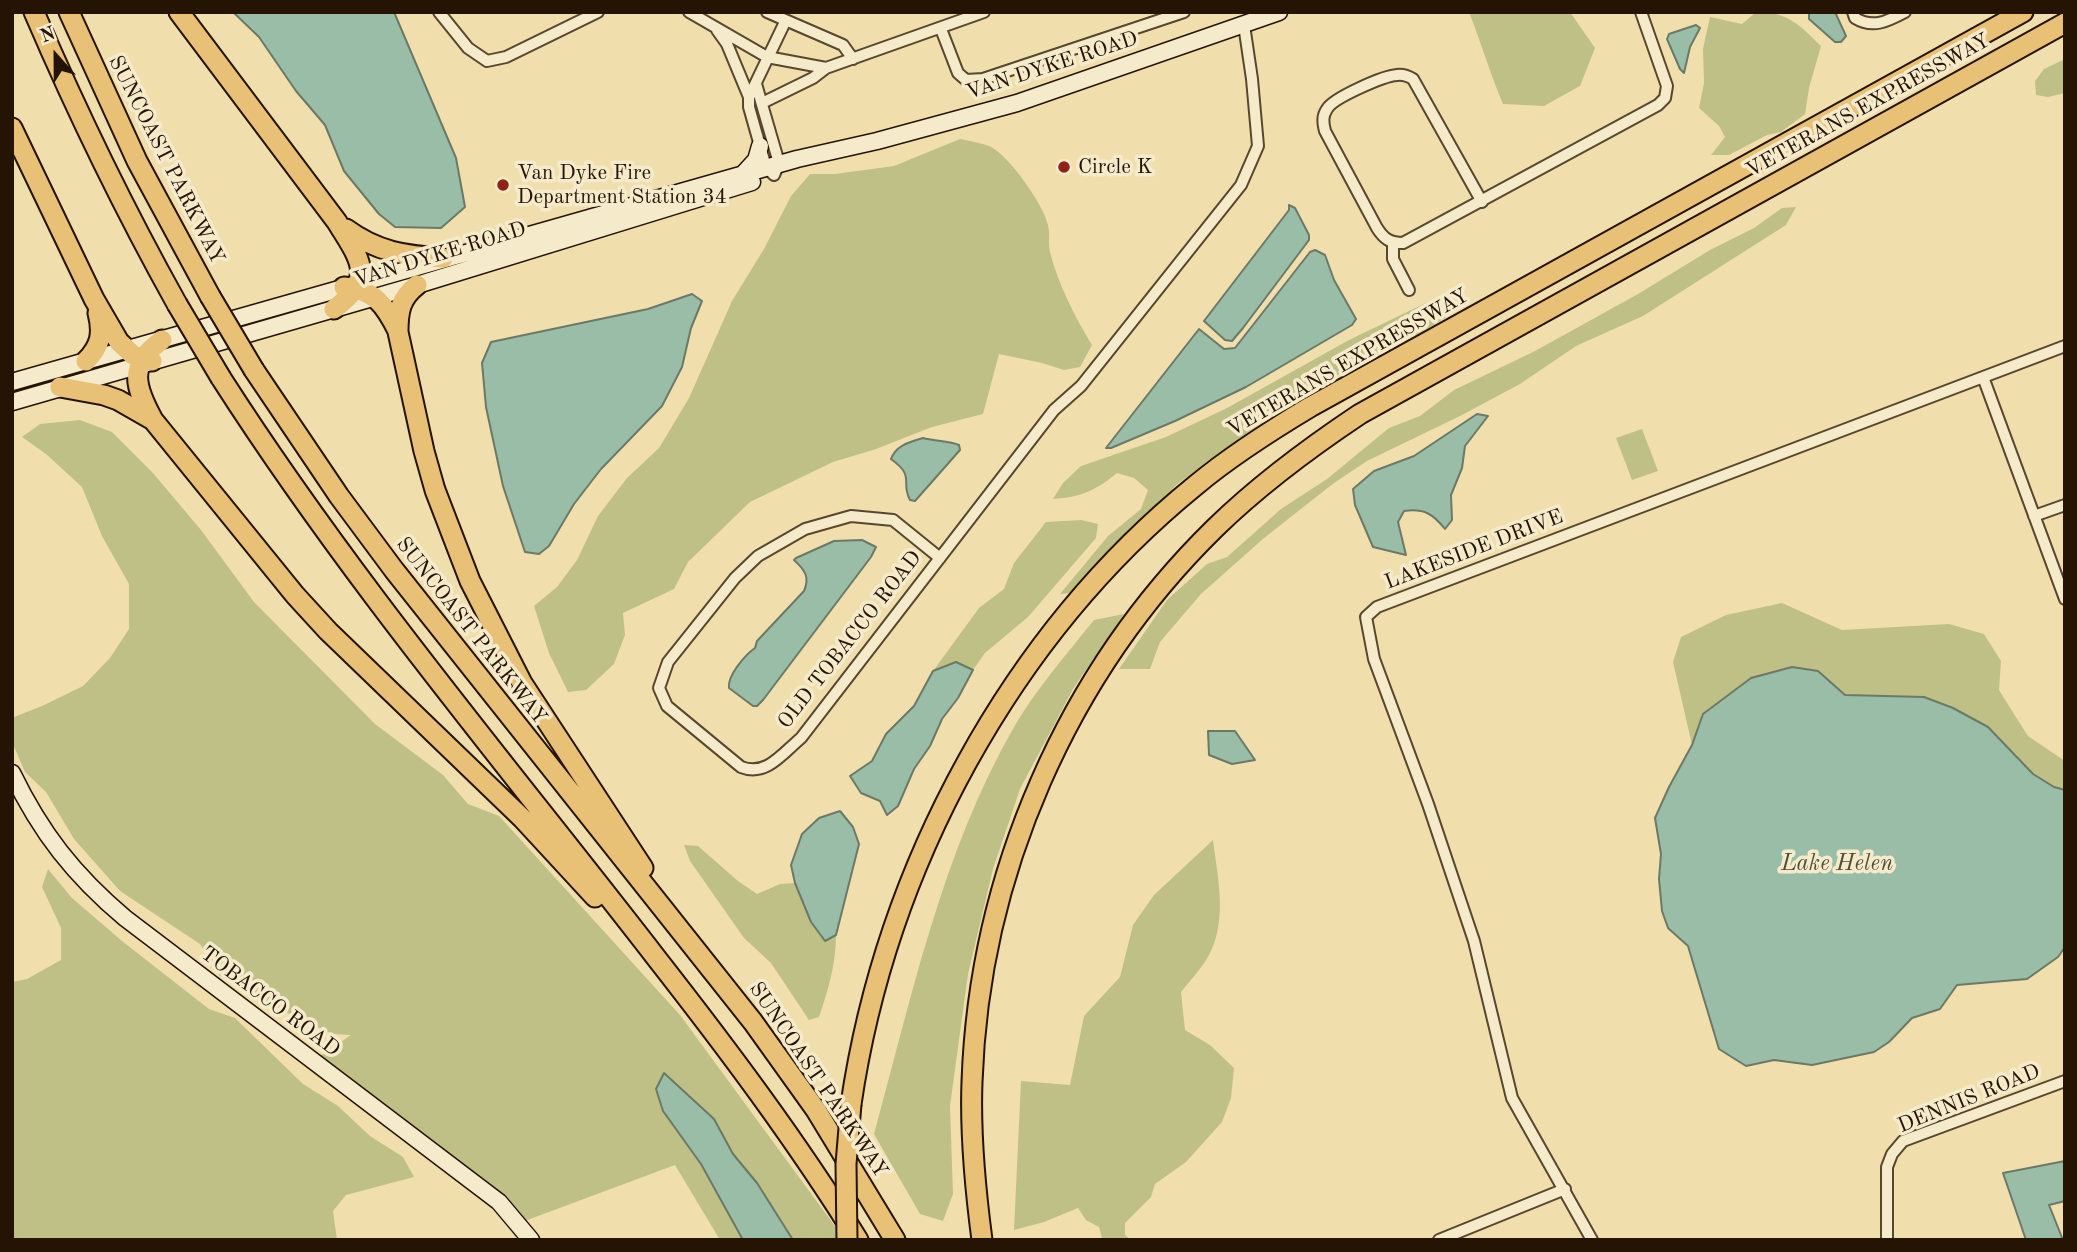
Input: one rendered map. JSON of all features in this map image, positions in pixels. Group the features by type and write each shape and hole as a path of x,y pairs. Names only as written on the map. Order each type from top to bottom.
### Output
{"highway":[{"path":"34,12 121,202 221,378 295,491 348,565 684,993 776,1116 858,1240"},
{"name":"SUNCOAST PARKWAY","path":"69,12 137,161 210,296 254,370 339,496 394,570 619,856 698,951 816,1110 895,1240"},
{"path":"179,12 337,222 359,259 360,267 353,286 334,309"},
{"name":"VETERANS EXPRESSWAY","path":"846,1240 846,1164 851,1104 861,1045 885,954 916,868 953,788 986,729 1035,657 1093,584 1149,526 1216,469 1302,412 2023,12"},
{"name":"VETERANS EXPRESSWAY","path":"982,1240 972,1133 974,1045 988,947 1010,859 1041,778 1094,679 1139,614 1193,551 1258,489 1360,414 2065,23"},
{"path":"12,128 94,299 101,323 101,336 97,349 86,361"},
{"path":"337,222 376,248 403,256 443,258"},
{"path":"416,285 401,303 398,332 424,451 452,536 488,620 536,707 698,951"},
{"path":"353,286 374,297 387,309 398,332"},
{"path":"94,299 140,359"},
{"path":"162,340 140,359 138,390 153,420 263,559 320,622 523,819 684,993"},
{"path":"60,387 111,397 153,420"}],"main road":[{"name":"VAN DYKE ROAD","path":"12,402 140,359 416,285 773,169 1017,103 1279,12"},
{"path":"744,173 756,160 760,146"},
{"name":"VAN DYKE ROAD","path":"162,340 744,173 773,169"},
{"name":"VAN DYKE ROAD","path":"12,382 86,361 140,359"},
{"name":"TOBACCO ROAD","path":"12,773 44,831 62,857 93,891 135,926 499,1202 531,1240"}],"street":[{"path":"439,12 468,48 487,61 506,57 598,12"},
{"path":"689,12 767,57 826,68"},
{"path":"766,12 843,46 853,59"},
{"path":"762,103 813,78 826,68 984,12"},
{"path":"941,29 958,73 967,80 983,79 1184,12"},
{"path":"1482,202 1413,79 1406,75 1389,77 1335,100 1324,116 1325,131 1377,229 1393,243 1403,243 1482,202 1658,105 1665,98 1666,80 1641,12"},
{"path":"1853,12 1856,18 1872,25 1905,12"},
{"path":"749,97 785,22"},
{"name":"OLD TOBACCO ROAD","path":"940,558 893,520 851,516 805,529 773,546 735,578 668,662 659,688 667,706 741,767 751,771 762,770 801,738 940,558 1054,410 1081,386 1241,184 1258,146 1244,25"},
{"path":"716,28 727,44 749,97 749,107 760,146 773,169"},
{"path":"756,84 762,103 773,169"},
{"path":"1393,243 1393,260 1409,290"},
{"name":"LAKESIDE DRIVE","path":"1592,1240 1512,1098 1474,941 1374,659 1366,617 1377,607 2065,346"},
{"path":"1983,377 2065,598"},
{"path":"2034,516 2065,505"},
{"name":"DENNIS ROAD","path":"1887,1240 1887,1167 1892,1154 1903,1142 2065,1081"},
{"path":"1439,1240 1565,1189"}],"green space":[{"path":"1469,12 1570,12 1595,48 1580,86 1544,106 1503,104"},
{"path":"1756,12 1777,14 1793,21 1821,46 1805,114 1781,132 1767,135 1729,155 1711,155 1725,137 1719,126 1699,108 1704,83 1703,49 1710,17 1742,24"},
{"path":"2065,59 2065,93 2048,97 2036,95 2035,81 2044,69"},
{"path":"960,139 991,147 999,152 1025,182 1040,205 1048,225 1050,252 1058,276 1073,312 1092,345 1080,367 1064,370 999,354 983,414 932,427 833,462 750,502 688,562 674,589 623,613 625,635 614,664 586,690 568,692 549,653 534,606 557,587 577,560 598,516 627,478 659,448 689,398 732,301 764,249 791,196 810,174 835,174 894,166"},
{"path":"1796,207 1786,225 1643,316 1576,346 1520,384 1367,461 1334,483 1264,538 1201,594 1160,642 1150,669 1119,669 1167,600 1207,564 1227,557 1281,509 1327,479 1389,428 1420,416 1454,390 1535,351 1638,294 1710,250 1754,228 1782,208"},
{"path":"1434,299 1447,300 1445,318 1422,332 1355,363 1299,403 1264,421 1205,463 1175,486 1128,539 1092,568 1072,593 1060,594 1108,536 1141,509 1148,490 1134,478 1117,473 1087,492 1053,499 1063,483 1081,466 1166,437 1227,408 1349,340"},
{"path":"80,420 112,432 153,473 201,530 254,602 375,724 443,775 468,804 499,816 680,1015 837,1229 838,1240 720,1240 675,1165 514,1225 488,1196 314,1060 351,1035 332,1034 263,1001 220,976 200,944 120,891 74,839 46,792 25,772 12,742 14,717 83,686 110,658 129,629 129,584 102,536 82,487 46,454 22,437 40,424"},
{"path":"1642,429 1658,471 1632,480 1616,438"},
{"path":"1081,520 1098,524 1096,538 1028,617 985,653 973,670 956,662 933,671 979,608 1004,589 1014,563 1046,522"},
{"path":"1782,603 1842,630 1949,624 1984,634 2001,661 1999,690 2028,736 2065,761 2065,790 2054,787 2033,774 1988,727 1924,697 1845,695 1818,671 1703,714 1692,745 1673,662 1681,637 1726,615"},
{"path":"1124,614 1073,689 1020,789 993,869 968,974 950,1106 953,1194 943,1221 920,1214 874,1134 916,978 948,874 989,775 1032,699 1094,620"},
{"path":"1213,840 1220,902 1217,933 1205,962 1181,992 1185,1030 1210,1045 1234,1068 1231,1098 1222,1122 1186,1162 1155,1184 1151,1197 1125,1223 1125,1235 1131,1240 1100,1240 1102,1238 1099,1227 1086,1220 1078,1208 1044,1222 1014,1230 1021,1081 1070,1085 1084,1016 1120,977 1133,925 1154,895"},
{"path":"684,845 698,846 757,894 780,884 795,883 811,922 826,941 836,935 831,977 819,1017 809,1020 771,963 744,938 690,861"},
{"path":"48,869 72,898 122,941 209,1009 235,1018 303,1084 338,1106 370,1136 403,1157 414,1177 346,1195 333,1211 337,1240 12,1240 12,982 27,979 61,960 61,928 42,887"}],"water":[{"path":"233,12 394,12 456,158 465,207 441,228 395,227 379,214 344,171 325,125 296,91 259,37"},
{"path":"1809,12 1835,12 1846,36 1841,42 1835,42 1809,19"},
{"path":"1696,25 1700,28 1690,47 1684,73 1667,39 1669,34"},
{"path":"1289,205 1295,208 1309,240 1243,328 1232,341 1225,340 1204,321 1289,210"},
{"path":"1315,250 1325,255 1334,280 1356,319 1352,325 1246,387 1175,421 1106,448 1199,329 1224,349 1235,348 1310,252"},
{"path":"692,294 702,301 691,328 682,367 662,406 601,469 574,504 549,546 539,554 525,552 503,486 486,407 482,363 491,342 648,309"},
{"path":"1477,414 1488,416 1465,446 1462,468 1451,495 1452,520 1445,529 1428,513 1404,511 1398,522 1406,555 1373,547 1355,505 1353,489 1374,471 1414,456"},
{"path":"923,438 959,445 960,450 915,501 910,500 907,494 903,470 891,459 900,447"},
{"path":"862,540 876,547 871,557 763,700 753,706 729,688 738,666 755,648 757,641 804,591 807,582 805,574 794,560 834,541"},
{"path":"956,662 973,670 914,769 898,806 887,815 880,801 861,793 850,776 872,761 886,734 914,706 933,671"},
{"name":"Lake Helen","path":"1792,667 1818,671 1845,695 1924,697 1953,708 1988,727 2033,774 2054,787 2065,790 2065,947 2058,957 2027,979 1957,985 1940,1009 1912,1018 1889,1042 1874,1052 1812,1065 1774,1060 1746,1066 1719,1049 1688,946 1668,928 1662,911 1659,879 1661,854 1655,818 1692,745 1703,714 1751,678"},
{"path":"1208,731 1235,731 1255,760 1232,764 1209,755"},
{"path":"840,811 853,827 859,844 836,935 825,941 811,922 795,883 791,865 802,834 819,818"},
{"path":"664,1073 714,1119 733,1154 757,1183 793,1240 743,1240 701,1164 663,1111 656,1089"},
{"path":"2065,1161 2065,1201 2049,1205 2063,1240 2026,1240 2003,1173"}],"place":[{"name":"Circle K","path":"1064,167"},
{"name":"Van Dyke Fire Department Station 34","path":"503,185"}]}
